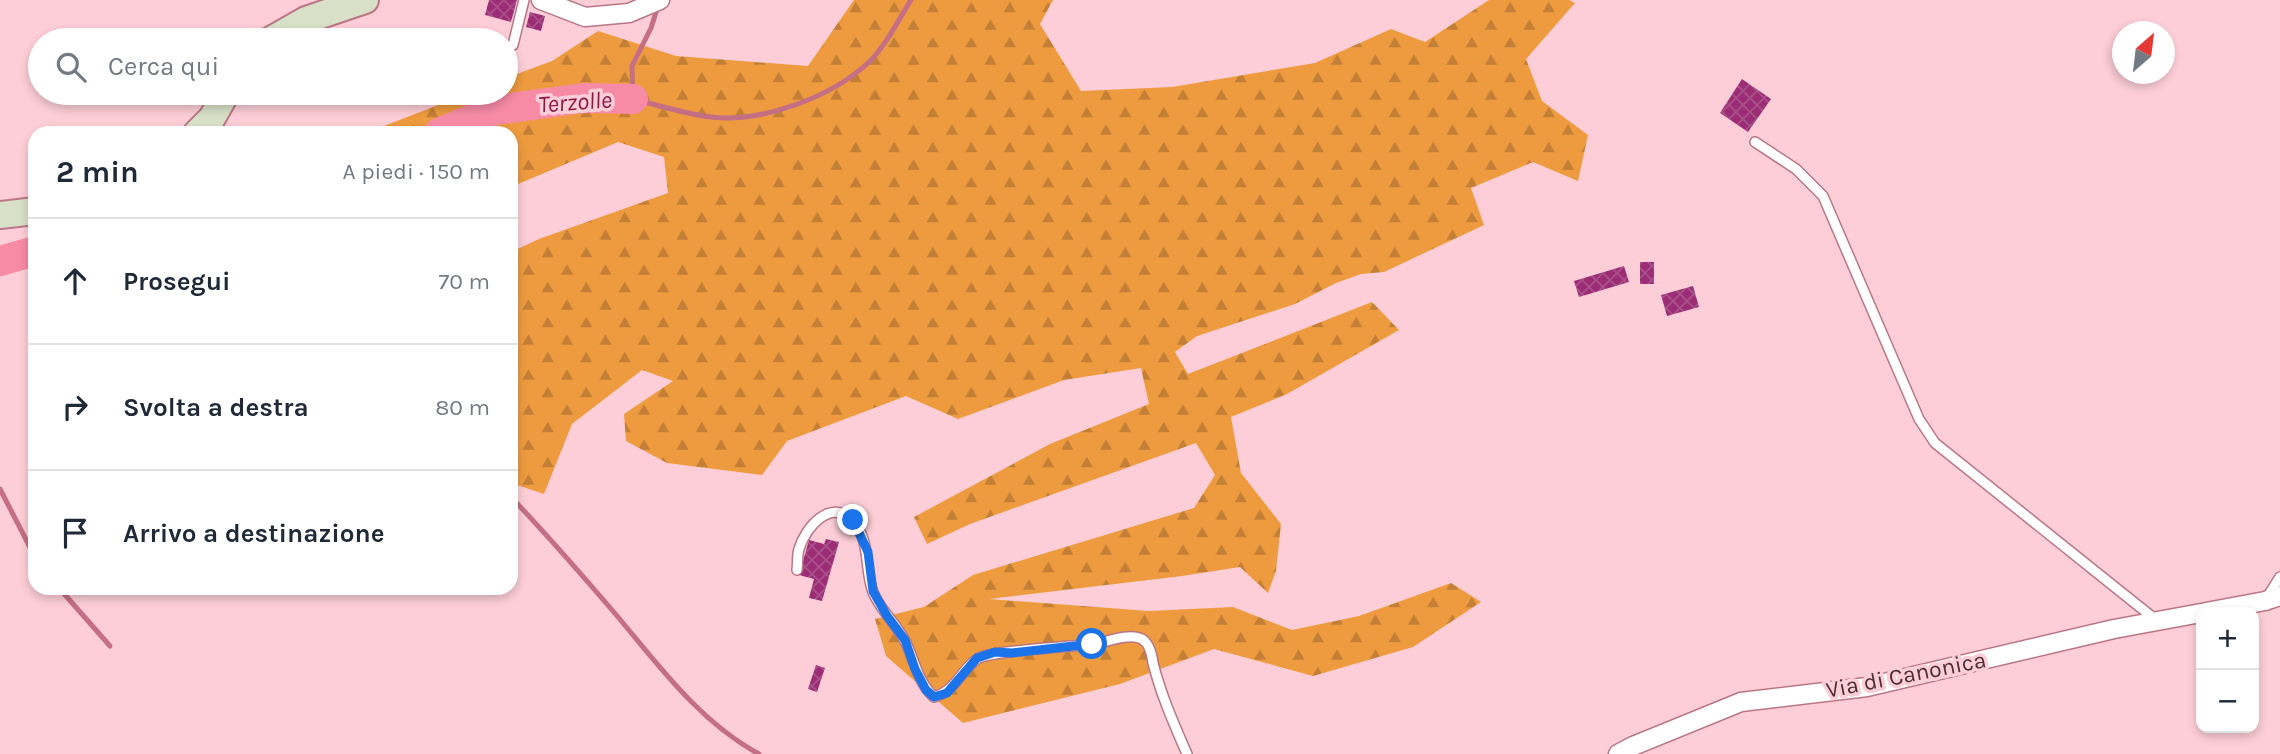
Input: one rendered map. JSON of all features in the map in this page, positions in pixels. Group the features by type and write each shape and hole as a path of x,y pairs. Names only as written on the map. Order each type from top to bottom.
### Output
{"street":[{"path":"292,28 306,20 365,0"},
{"path":"541,0 584,17 629,13 660,0"},
{"path":"204,126 219,105"},
{"path":"0,215 28,212"},
{"name":"Via di Canonica","path":"2233,607 2272,599"},
{"name":"Via di Canonica","path":"1618,754 1741,702 1867,687 2196,614"}],"lane":[{"path":"517,28 524,0"},
{"path":"1755,142 1797,169 1823,196 1919,419 1935,443 2157,621"},
{"path":"797,570 798,550 810,526 832,511 842,513 853,520 868,552 873,591 905,640 926,690 934,697 947,693 977,658 995,652 1012,653 1129,637 1142,639 1149,647 1157,682 1187,754"},
{"path":"2272,599 2280,577"}],"green space":[{"path":"854,0 1053,0 1040,24 1081,91 1172,87 1315,63 1391,29 1425,42 1489,0 1569,0 1575,3 1526,59 1542,101 1588,135 1578,181 1533,162 1471,188 1484,225 1384,272 1361,274 1336,283 1295,304 1197,336 1175,352 1188,374 1372,302 1399,330 1287,394 1231,417 1241,473 1281,524 1276,571 1268,593 1240,567 989,599 1149,611 1233,607 1292,630 1359,616 1451,583 1481,602 1413,647 1313,676 1214,649 1120,684 963,723 886,656 875,619 924,607 973,575 1194,508 1215,475 1196,443 970,524 927,544 914,517 1050,444 1149,404 1141,368 1064,380 958,419 906,396 787,441 762,475 667,463 626,441 624,414 673,381 642,370 572,424 544,494 518,485 518,249 668,193 664,157 618,142 518,184 518,126 384,126 438,105 518,105 518,74 552,61 598,31 676,56 808,66"}],"building":[{"path":"489,0 517,0 511,22 485,15"},
{"path":"530,12 545,16 541,31 526,27"},
{"path":"1742,79 1771,99 1748,132 1720,113"},
{"path":"1640,262 1654,262 1654,284 1640,284"},
{"path":"1624,266 1629,282 1579,297 1574,281"},
{"path":"1693,286 1699,307 1667,316 1661,295"},
{"path":"826,539 839,542 822,601 809,598 814,579 799,575 809,540 824,544"},
{"path":"816,665 825,668 817,692 808,689"}],"waterway":[{"path":"657,9 651,28 632,66 633,99 691,114 731,118 752,116 795,105 854,75 881,49 911,0"},
{"name":"Terzolle","path":"456,126 495,110 584,98 633,99"},
{"name":"Terzolle","path":"0,261 28,253"},
{"path":"0,489 28,543"},
{"path":"518,505 579,571 682,692 718,726 759,754"},
{"path":"65,595 110,646"}],"route":[{"path":"853,520 868,552 873,591 905,640 926,690 934,697 947,693 977,658 995,652 1012,653 1092,644"}]}
